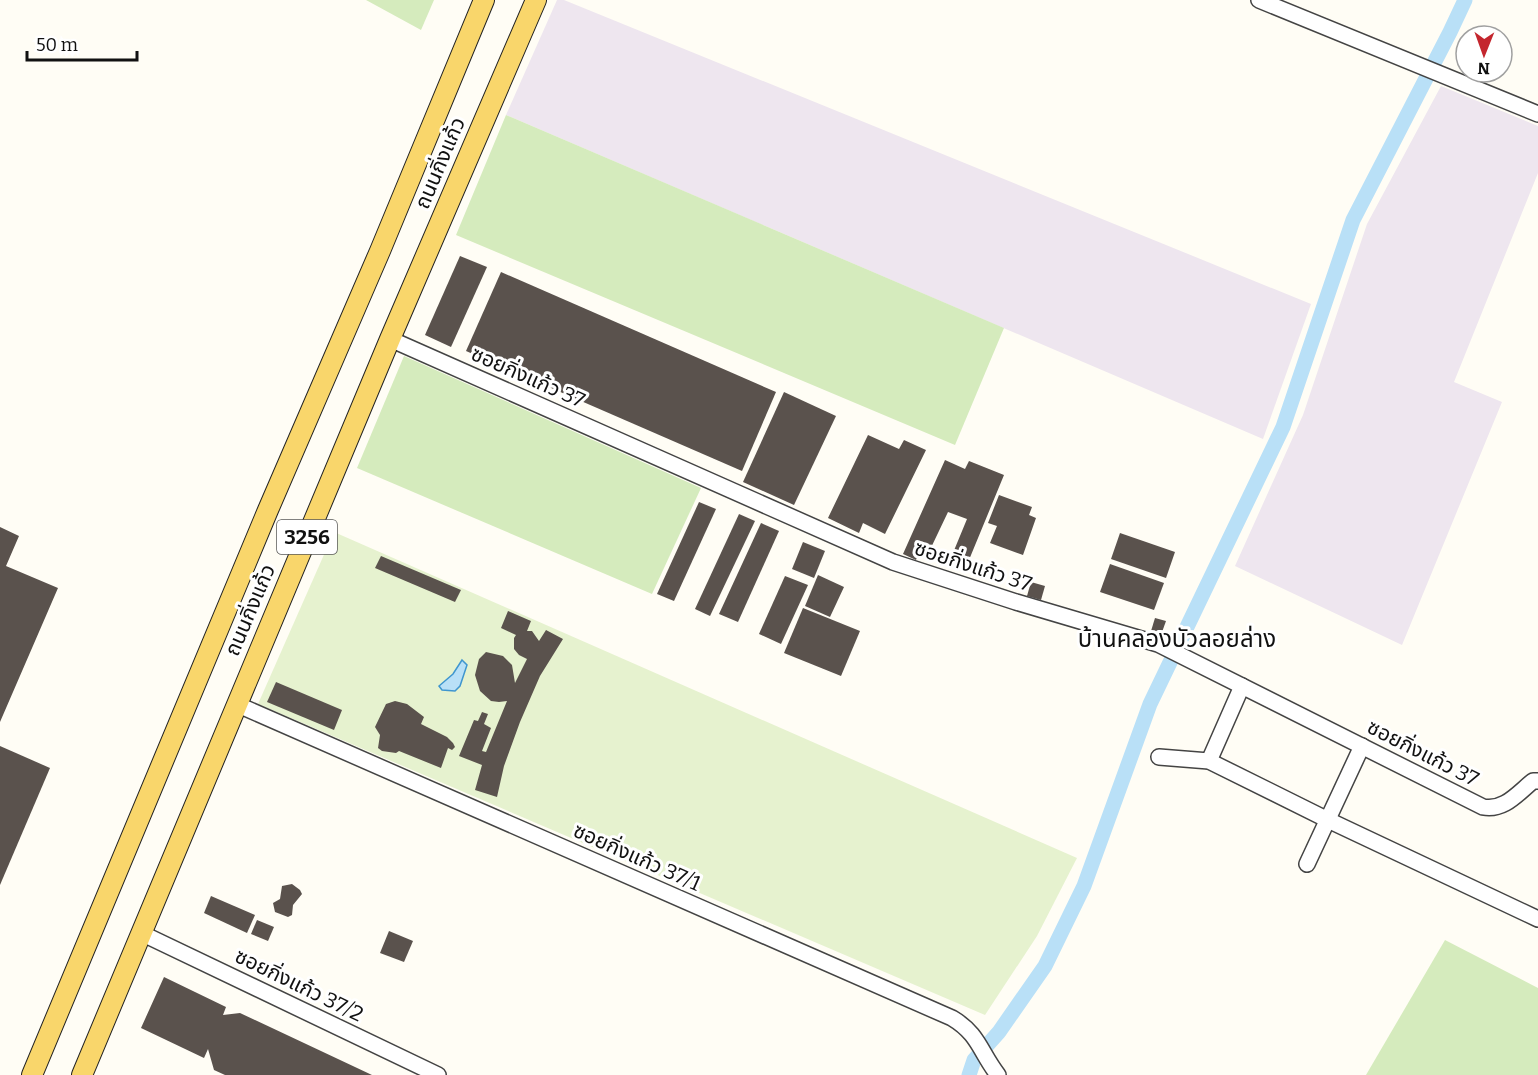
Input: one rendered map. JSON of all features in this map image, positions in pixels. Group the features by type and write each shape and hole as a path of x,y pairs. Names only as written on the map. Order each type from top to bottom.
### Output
{"main road":[{"name":"ถนนกิ่งแก้ว","path":"32,1075 484,0"},
{"name":"ถนนกิ่งแก้ว","path":"82,1075 390,339 536,0"}],"street":[{"path":"1259,0 1538,114"},
{"name":"ซอยกิ่งแก้ว 37","path":"390,339 893,562 1016,602 1158,644 1483,807 1492,809 1503,806 1533,782 1538,781"},
{"path":"1209,761 1242,686"},
{"name":"ซอยกิ่งแก้ว 37/1","path":"236,704 952,1018 965,1025 976,1038 987,1061 999,1075"},
{"path":"1307,864 1362,746"},
{"path":"1159,757 1209,761 1538,919"},
{"name":"ซอยกิ่งแก้ว 37/2","path":"141,933 438,1075"}],"shaded area":[{"path":"557,0 564,0 1311,304 1263,439 506,115"},
{"path":"1441,86 1538,126 1538,173 1454,382 1502,402 1402,645 1235,566 1303,415 1367,224"}],"green space":[{"path":"366,0 434,0 421,30"},
{"path":"506,115 1004,328 955,445 456,235"},
{"path":"404,356 701,488 652,594 357,468"},
{"path":"334,532 1077,858 1037,936 985,1015 258,704"},
{"path":"1445,940 1538,988 1538,1075 1366,1075"}],"water":[{"path":"462,660 467,665 460,686 455,691 442,690 439,686 453,674"}],"building":[{"path":"460,256 487,267 451,347 425,335"},
{"path":"501,272 776,392 742,471 466,351"},
{"path":"784,392 836,416 794,505 743,482"},
{"path":"868,435 899,449 904,440 926,450 885,534 863,523 859,533 828,518"},
{"path":"945,460 965,469 969,461 1004,475 964,572 948,565 967,519 948,512 928,554 919,551 916,560 903,554"},
{"path":"999,495 1032,507 1029,515 1036,518 1023,555 990,543 997,526 988,523"},
{"path":"699,502 716,509 674,601 657,594"},
{"path":"739,514 755,521 710,616 695,609"},
{"path":"761,523 779,531 738,622 719,614"},
{"path":"0,527 19,536 6,566 58,588 0,722"},
{"path":"1120,533 1175,552 1166,578 1111,559"},
{"path":"803,542 825,551 814,578 792,569"},
{"path":"381,556 461,590 455,602 375,568"},
{"path":"1110,564 1164,583 1154,610 1100,592"},
{"path":"818,575 844,587 830,617 805,606"},
{"path":"785,576 808,585 781,644 759,634"},
{"path":"1031,582 1045,586 1041,600 1027,596"},
{"path":"803,608 860,631 841,676 784,653"},
{"path":"508,611 531,621 527,631 532,631 539,641 546,630 563,639 540,676 520,722 504,766 497,797 475,790 482,765 459,756 474,720 478,721 482,712 488,714 484,724 491,728 482,751 486,752 507,701 491,701 480,691 475,675 479,659 486,652 503,656 512,665 515,683 527,659 514,649 516,635 501,628"},
{"path":"1155,618 1166,621 1161,635 1151,631"},
{"path":"276,682 342,710 334,730 267,702"},
{"path":"395,701 407,704 424,717 421,724 447,737 453,743 455,747 452,750 448,748 441,768 399,751 396,753 382,751 378,748 380,735 375,727 386,704"},
{"path":"0,746 50,768 0,885"},
{"path":"292,884 302,894 293,905 292,915 288,917 275,912 273,903 280,899 282,886"},
{"path":"211,896 255,915 247,933 204,913"},
{"path":"257,920 274,927 268,941 251,934"},
{"path":"389,931 413,941 404,962 380,953"},
{"path":"164,977 226,1007 223,1015 240,1013 372,1075 225,1075 214,1070 208,1049 204,1058 141,1028"}],"waterway":[{"path":"969,1075 974,1060 999,1032 1045,966 1084,886 1150,704 1283,427 1353,220 1465,0"}],"district":[{"name":"บ้านคลองบัวลอยล่าง","path":"1177,639"}]}
